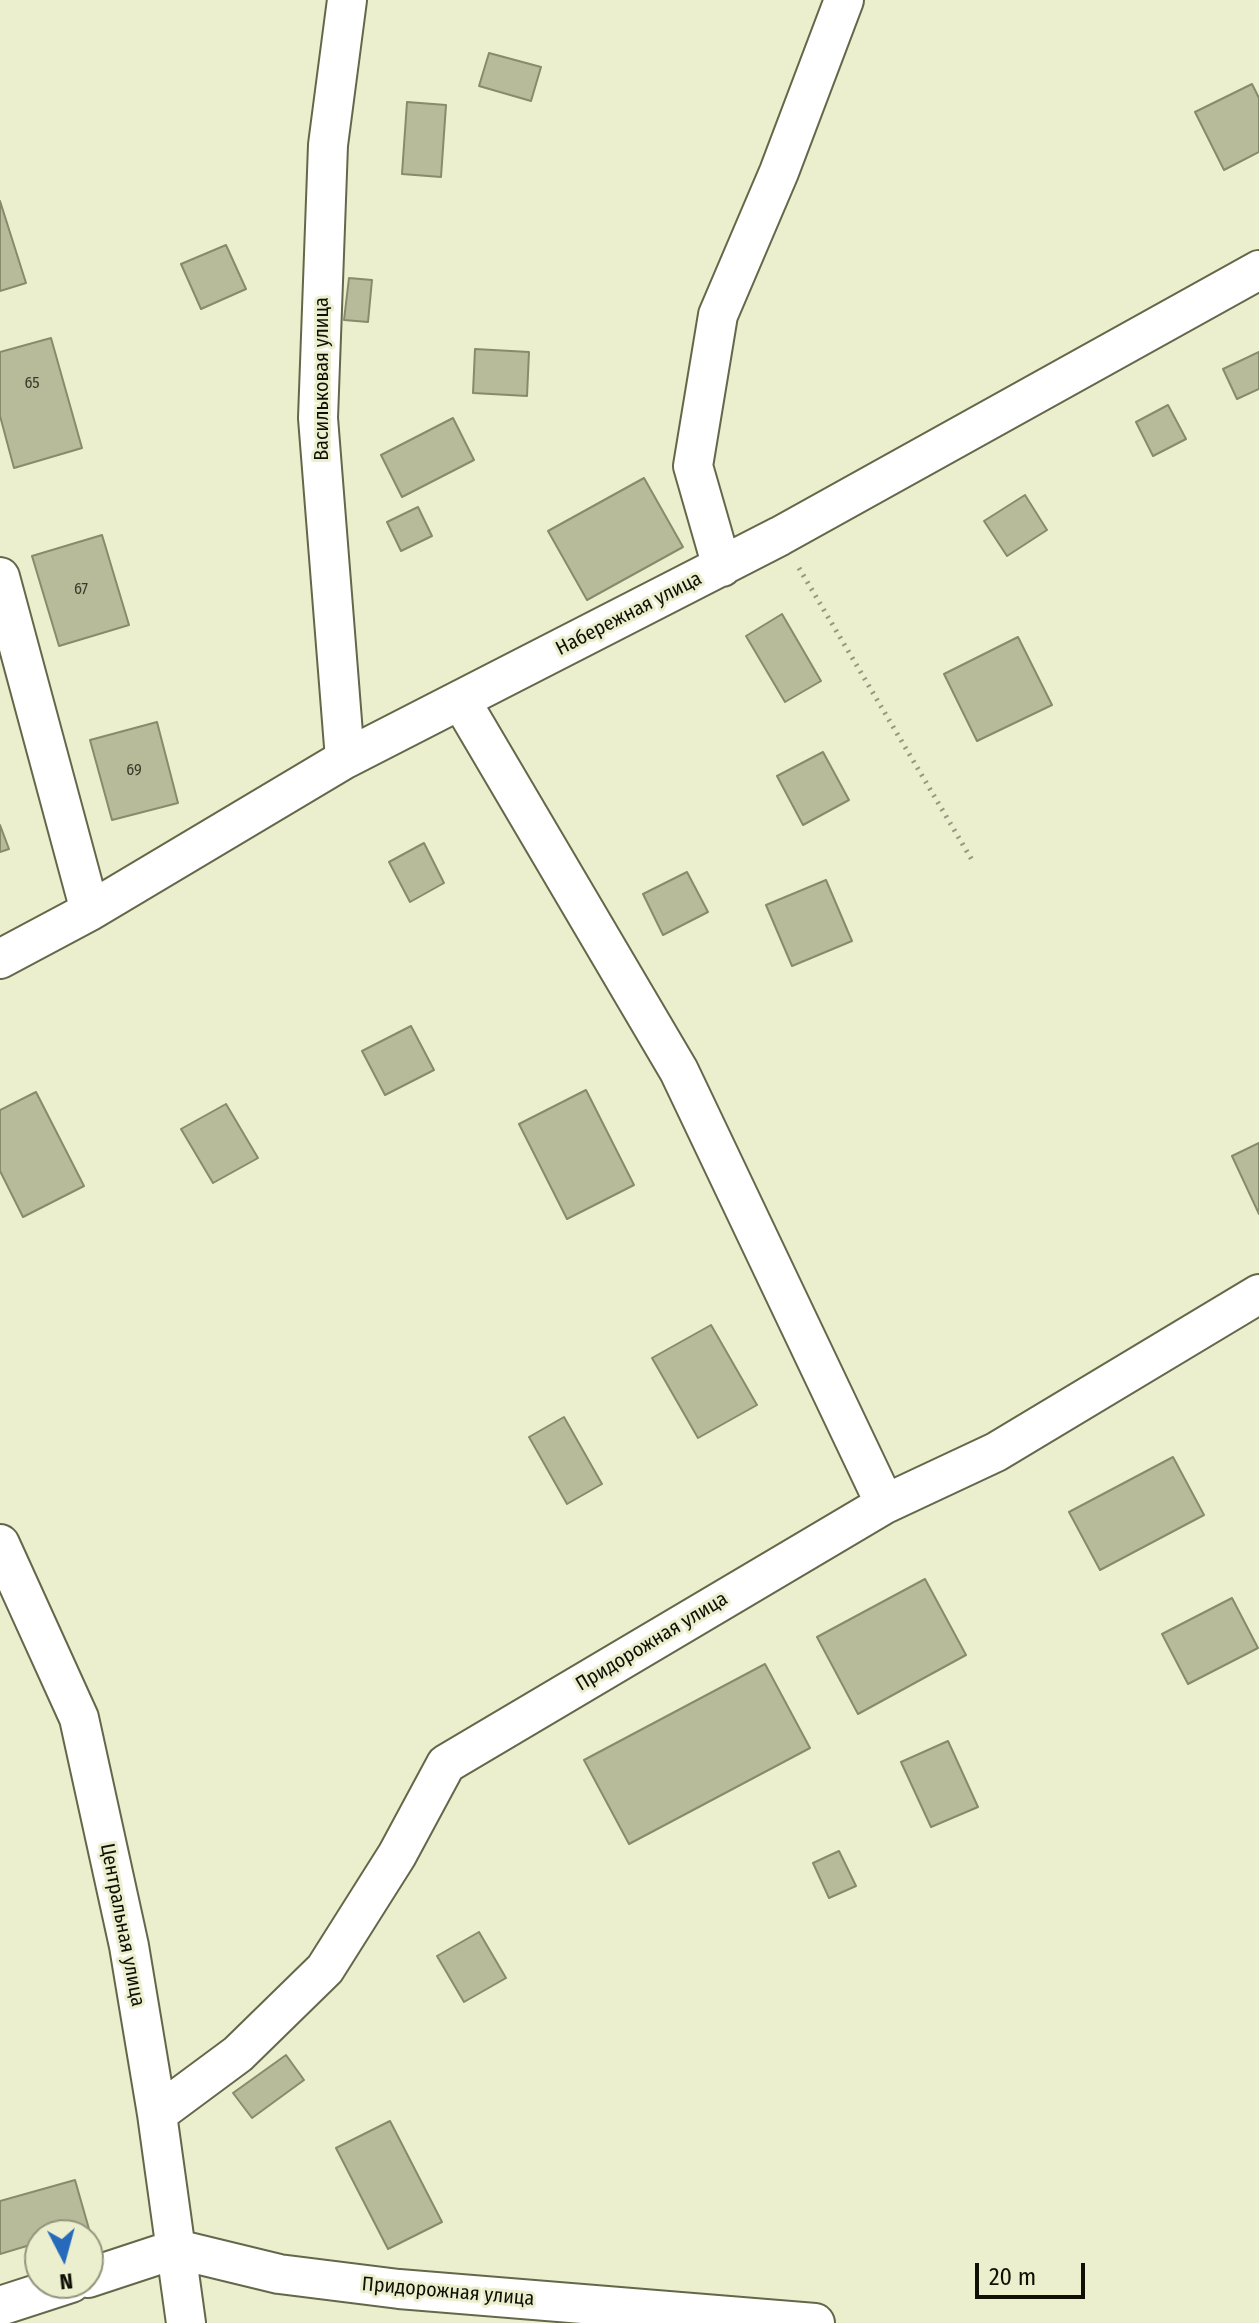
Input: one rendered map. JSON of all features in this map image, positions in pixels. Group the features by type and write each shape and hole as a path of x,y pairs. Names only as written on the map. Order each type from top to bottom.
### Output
{"street":[{"name":"Васильковая улица","path":"345,759 318,418 328,145 347,0"},
{"path":"722,567 693,466 718,315 779,172 844,0"},
{"name":"Набережная улица","path":"0,959 90,911 345,759 780,536 1259,270"},
{"path":"0,577 90,911"},
{"path":"461,701 679,1071 885,1504"},
{"name":"Придорожная улица","path":"157,2114 238,2054 325,1969 397,1855 446,1764 885,1504 996,1452 1259,1294"},
{"name":"Центральная улица","path":"0,1544 12,1604 79,1718 129,1946 157,2114 186,2323"},
{"path":"104,2273 176,2249"},
{"name":"Придорожная улица","path":"176,2249 279,2274 399,2289 815,2323"},
{"path":"0,2306 24,2298"}],"path":[{"path":"780,536 972,860"}],"building":[{"path":"489,53 541,67 531,101 479,86"},
{"path":"1252,84 1259,98 1259,152 1224,170 1195,112"},
{"path":"407,102 446,105 441,177 402,174"},
{"path":"0,201 26,283 0,291"},
{"path":"226,245 246,289 201,309 181,264"},
{"path":"349,278 372,280 368,322 344,320"},
{"path":"51,338 82,448 14,468 0,416 0,352"},
{"path":"475,349 529,352 527,396 473,393"},
{"path":"1259,352 1259,389 1237,399 1223,369"},
{"path":"1168,405 1186,439 1153,456 1136,422"},
{"path":"453,418 474,460 402,497 381,455"},
{"path":"644,478 683,547 587,600 548,531"},
{"path":"1025,495 1047,530 1007,556 984,521"},
{"path":"418,507 432,536 401,551 387,522"},
{"path":"102,535 129,625 59,646 32,556"},
{"path":"782,614 821,681 785,702 746,636"},
{"path":"1018,637 1052,705 977,741 944,674"},
{"path":"157,722 178,803 112,820 90,740"},
{"path":"823,752 849,800 803,825 777,776"},
{"path":"0,825 9,849 0,852"},
{"path":"424,843 444,883 410,902 389,862"},
{"path":"687,872 708,912 663,935 643,894"},
{"path":"826,880 852,941 792,966 766,905"},
{"path":"411,1026 434,1070 385,1095 362,1051"},
{"path":"586,1090 634,1185 567,1219 519,1124"},
{"path":"36,1092 84,1186 23,1217 0,1171 0,1110"},
{"path":"226,1104 258,1158 213,1183 181,1129"},
{"path":"1259,1143 1259,1214 1232,1156"},
{"path":"711,1325 757,1405 698,1438 652,1358"},
{"path":"564,1417 602,1484 567,1504 529,1437"},
{"path":"1173,1457 1204,1515 1100,1570 1069,1512"},
{"path":"925,1579 966,1655 858,1714 817,1637"},
{"path":"1232,1598 1258,1648 1188,1684 1162,1634"},
{"path":"765,1664 810,1748 629,1844 584,1760"},
{"path":"948,1741 978,1807 931,1827 901,1762"},
{"path":"839,1851 856,1886 829,1898 813,1863"},
{"path":"479,1932 506,1978 464,2002 437,1956"},
{"path":"286,2055 304,2080 252,2118 233,2093"},
{"path":"390,2121 442,2222 388,2249 336,2148"},
{"path":"75,2180 86,2219 24,2219 24,2247 0,2254 0,2201"}]}
